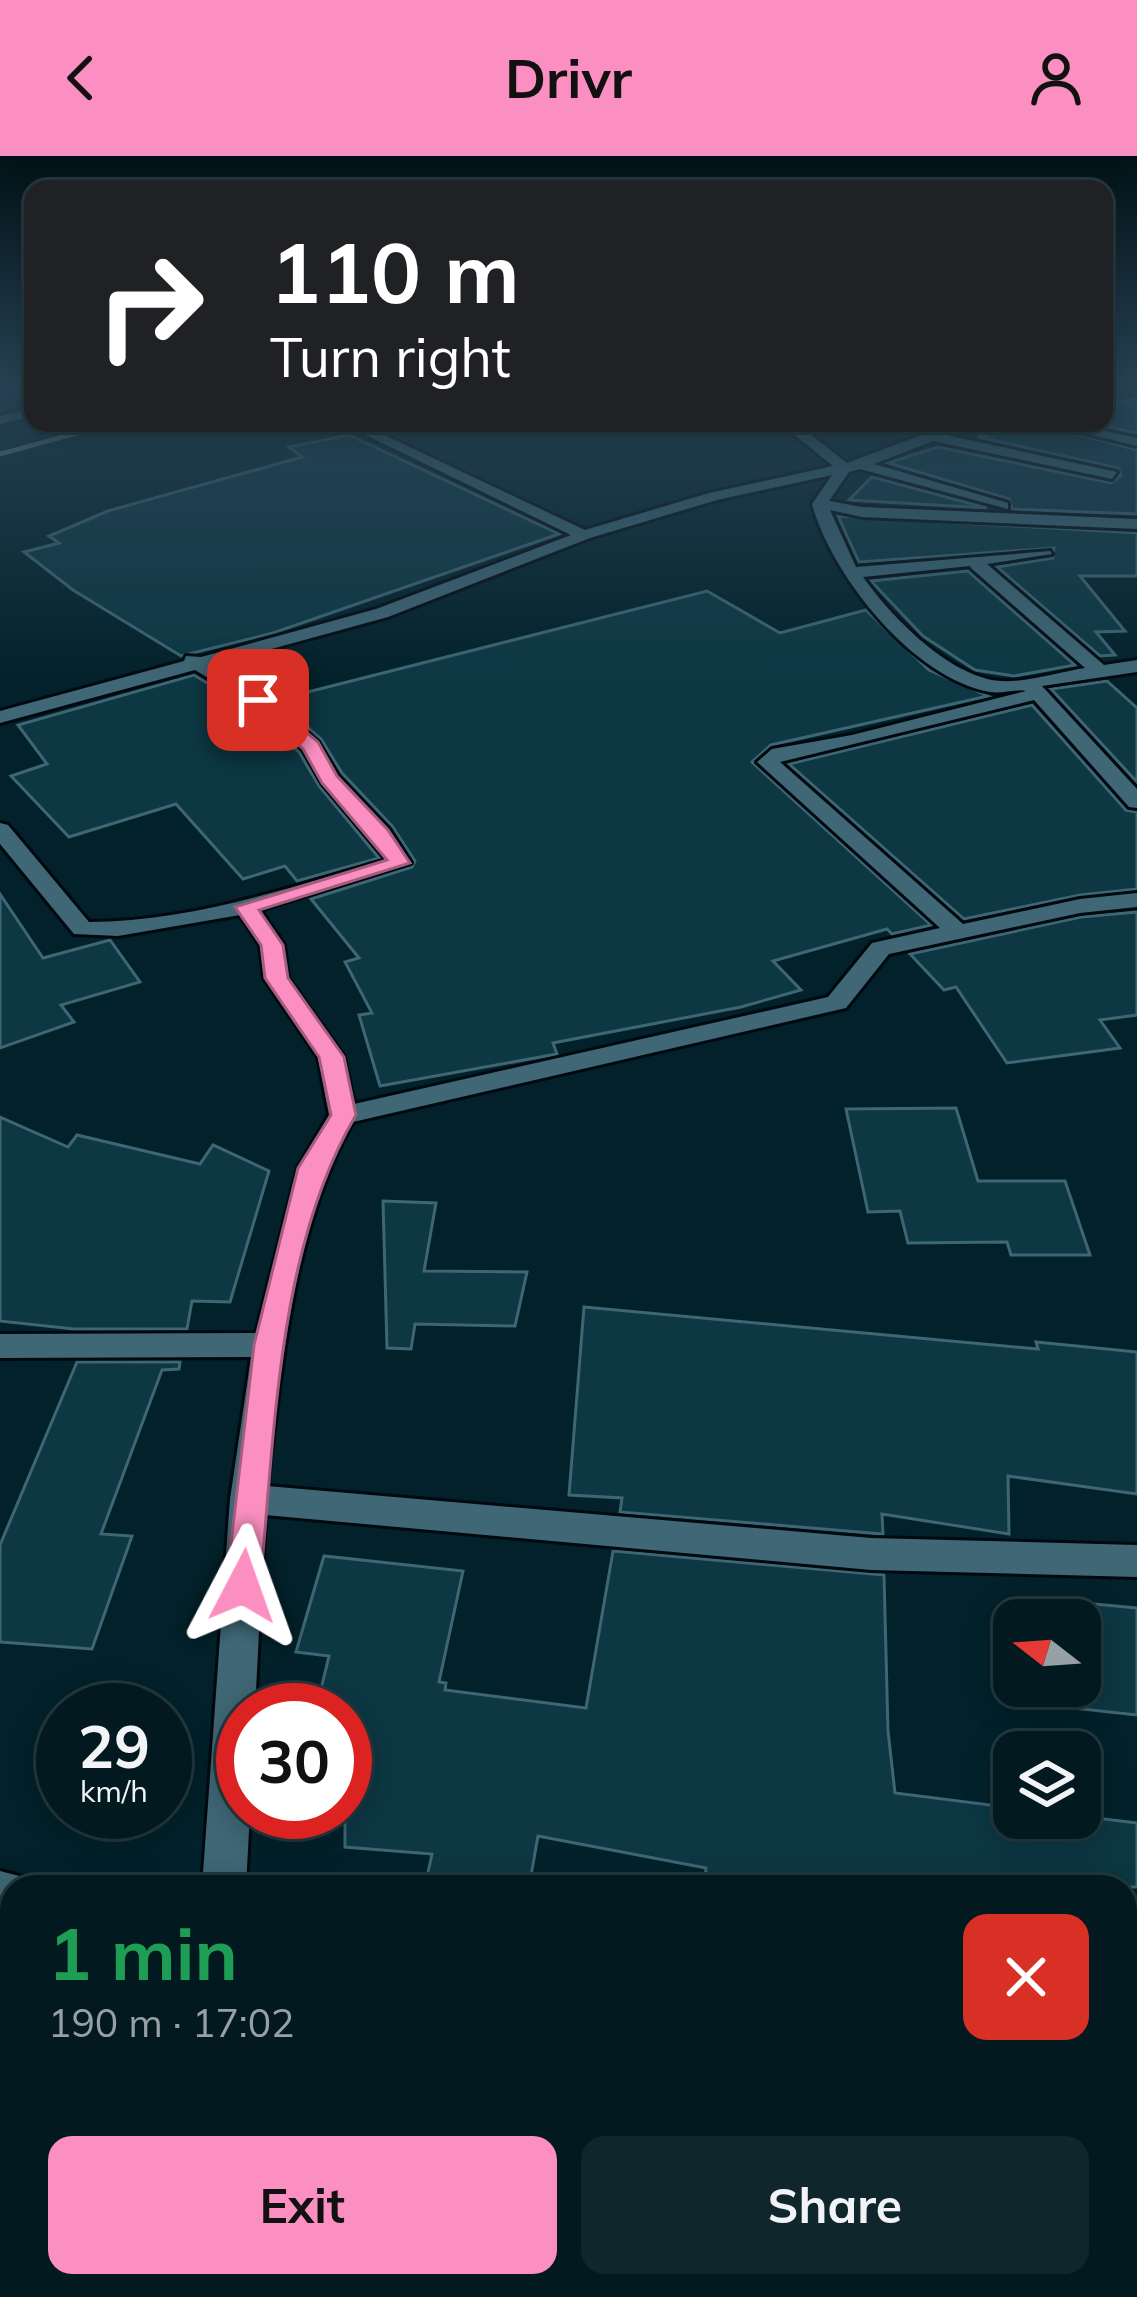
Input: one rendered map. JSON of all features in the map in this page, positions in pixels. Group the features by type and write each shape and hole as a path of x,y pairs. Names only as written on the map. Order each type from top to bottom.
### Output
{"street":[{"path":"478,485 584,535"},
{"path":"0,717 193,661 382,614 584,535 765,485"},
{"path":"836,485 820,504 824,534 849,573 912,638 980,684 1033,689 1137,802"},
{"path":"929,485 978,497 1024,516"},
{"path":"820,504 899,514 1137,524"},
{"path":"849,573 1044,554"},
{"path":"977,564 1099,671"},
{"path":"0,830 82,929 118,929 246,907 400,863 381,834 328,779 311,746 258,700 193,661"},
{"path":"958,932 767,762 779,753 852,741 1099,671 1137,666"},
{"path":"343,1115 837,1003 881,948 1080,906 1137,900"},
{"path":"225,1875 248,1499 269,1345 311,1168 343,1115 332,1057 276,978 272,945 246,907"},
{"path":"0,1346 269,1345"},
{"path":"248,1499 871,1554 1137,1561"}],"building":[{"path":"202,485 455,485 559,534 273,633 181,656 73,590 24,552 59,543 49,536 108,511"},
{"path":"864,485 901,485 987,508 849,500"},
{"path":"962,485 1137,485 1137,514 1012,509 1009,499"},
{"path":"838,516 1137,533 1137,576 1080,576 1125,631 1096,632 1115,655 1100,656 997,567 1053,558 1054,548 859,562"},
{"path":"968,571 1075,665 1014,676 975,670 923,636 871,581"},
{"path":"707,591 780,633 866,610 929,670 988,696 771,745 752,762 931,925 892,934 887,929 773,961 801,990 741,1007 553,1043 557,1054 380,1086 359,1015 372,1013 345,962 359,958 311,899 412,867 415,861 392,826 342,773 321,739 268,693 224,667 279,652 292,696"},
{"path":"194,675 248,708 299,752 319,786 379,858 297,881 285,866 243,879 176,804 69,837 11,776 47,764 18,725"},
{"path":"1107,681 1137,708 1137,782 1051,689"},
{"path":"1032,705 1126,810 1137,812 1137,889 1080,895 964,919 789,764"},
{"path":"0,894 43,958 110,940 140,982 61,1005 74,1022 0,1048"},
{"path":"1137,912 1137,1015 1100,1020 1120,1048 1007,1063 956,987 944,990 910,954 1081,917"},
{"path":"956,1108 978,1181 1065,1181 1090,1255 1011,1255 1007,1242 908,1243 900,1211 868,1212 846,1109"},
{"path":"0,1117 68,1147 77,1135 200,1164 213,1145 269,1171 230,1302 192,1301 187,1329 74,1329 0,1321"},
{"path":"383,1201 436,1203 424,1271 527,1272 515,1326 415,1324 411,1349 387,1348"},
{"path":"584,1307 1038,1349 1036,1342 1137,1352 1137,1494 1008,1476 1009,1534 882,1514 883,1534 620,1512 622,1498 569,1495"},
{"path":"77,1362 180,1362 179,1369 162,1370 101,1534 132,1536 92,1649 0,1642 0,1545"},
{"path":"613,1551 884,1575 888,1731 895,1793 993,1805 993,1839 1101,1839 1101,1819 1137,1823 1137,1875 705,1875 706,1868 538,1836 531,1875 427,1875 432,1854 345,1847 345,1839 372,1839 372,1683 322,1683 329,1656 296,1652 324,1556 463,1571 439,1682 446,1683 445,1690 586,1708"},
{"path":"1101,1605 1137,1608 1137,1715 1063,1707 1101,1707"}],"route":[{"path":"243,1586 248,1499 269,1345 311,1168 343,1115 332,1057 276,978 272,945 258,918 246,907 400,863 381,834 328,779 311,746 258,700"}]}
